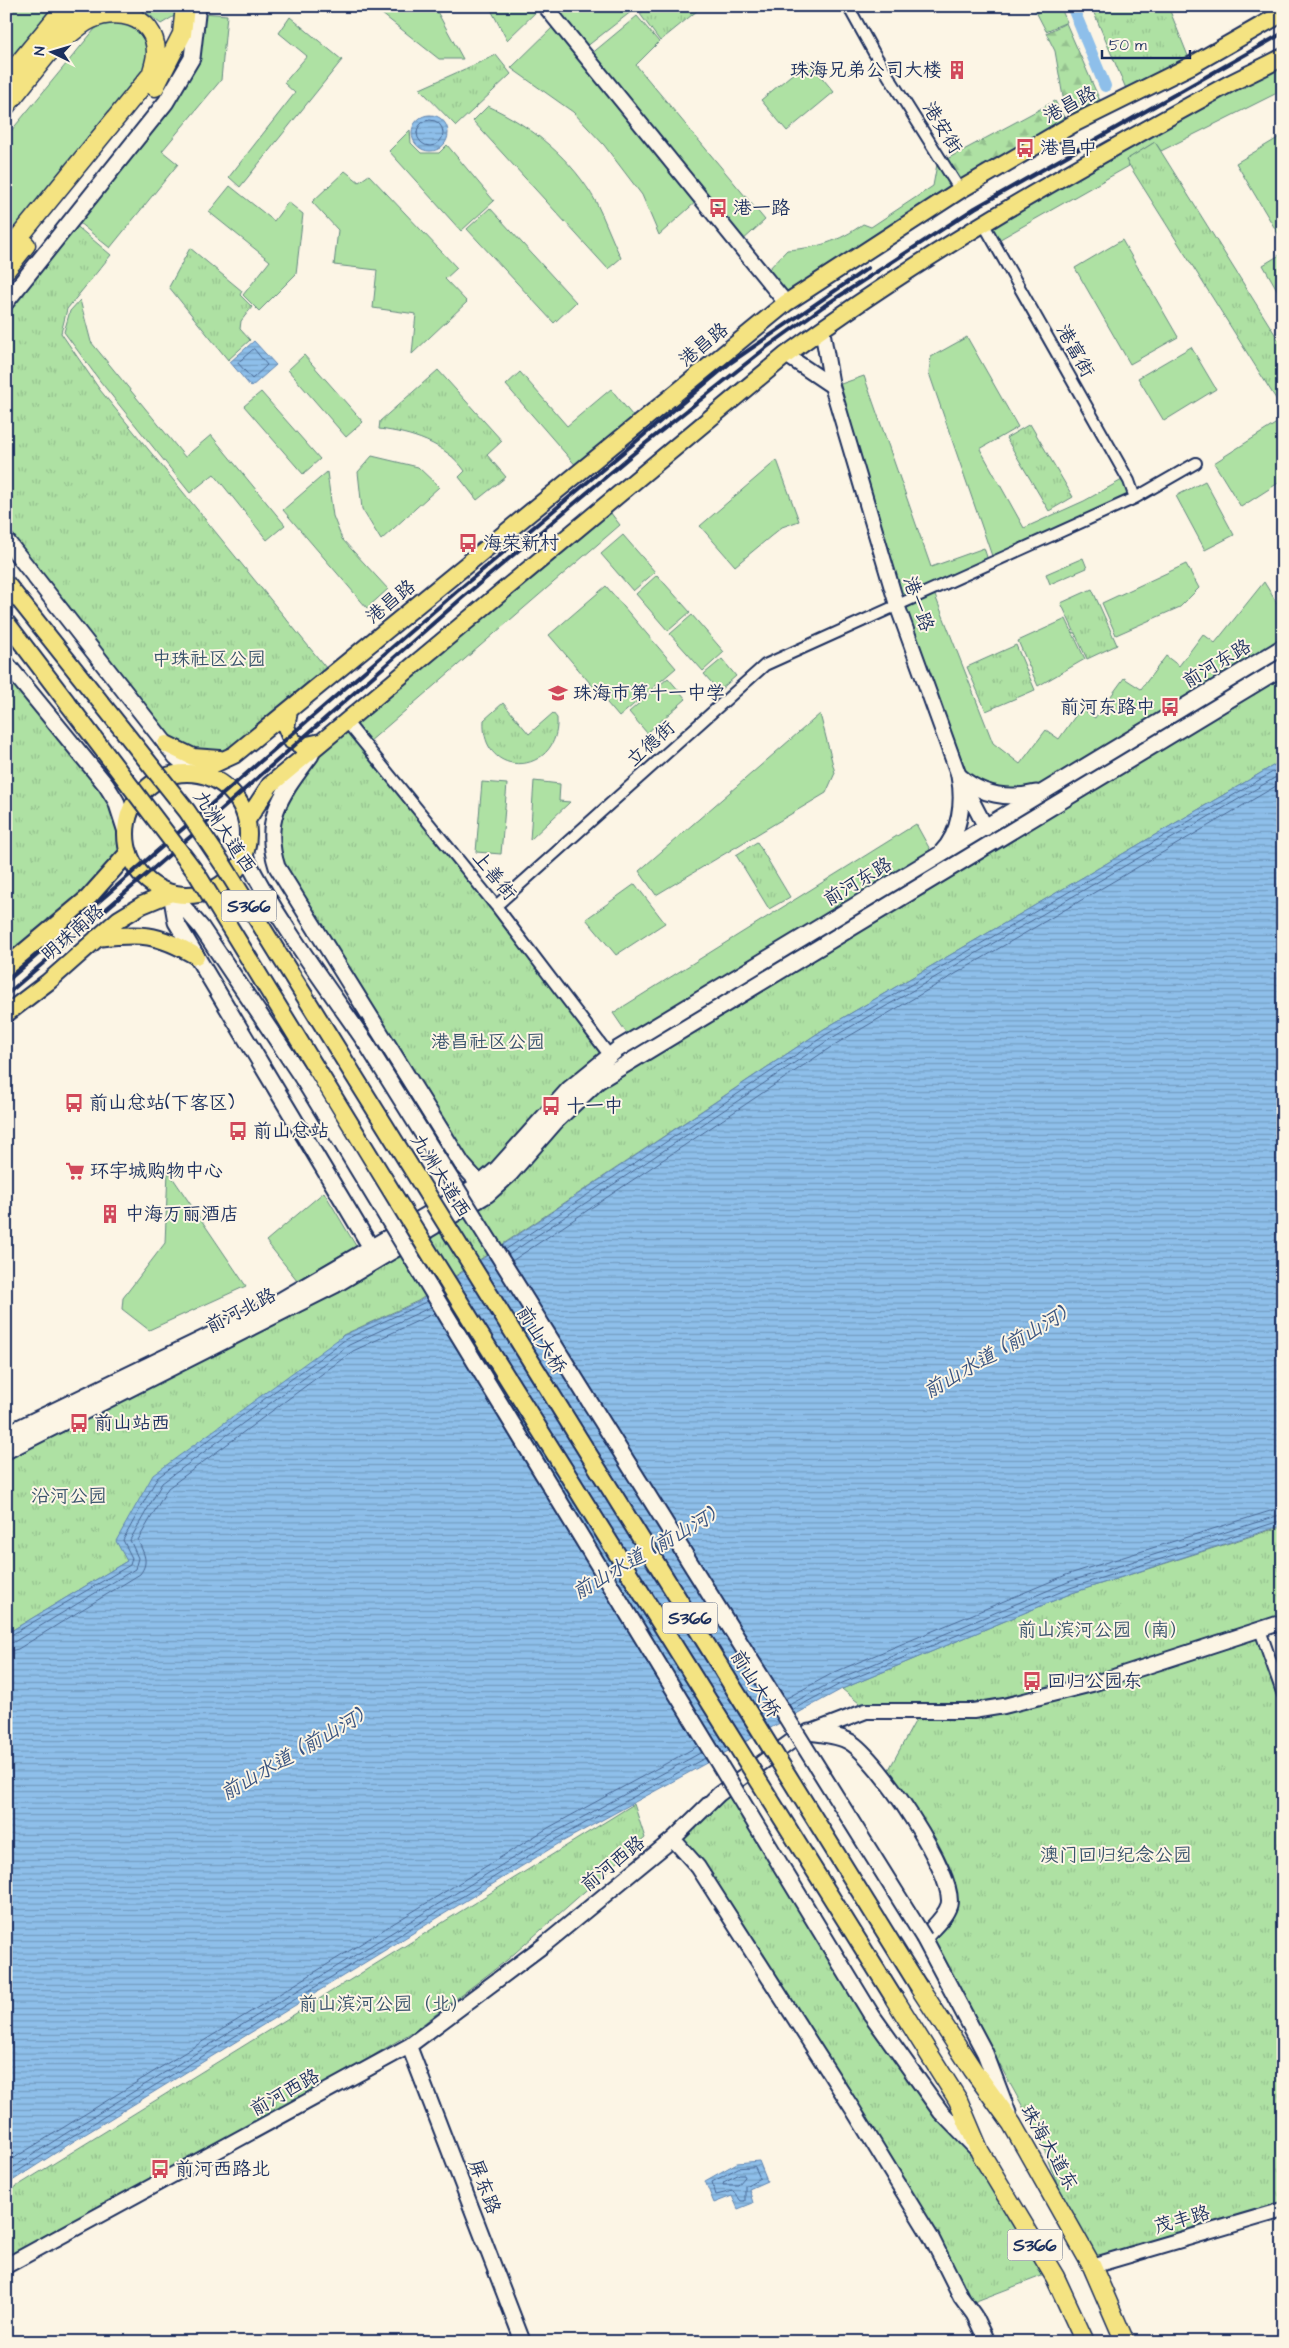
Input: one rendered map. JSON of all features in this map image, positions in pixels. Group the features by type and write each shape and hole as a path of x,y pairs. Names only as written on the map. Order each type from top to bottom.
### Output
{"highway":[{"path":"6,106 86,6"},
{"path":"6,270 158,84 182,34 184,6"},
{"path":"6,79 63,8"},
{"path":"6,253 151,75 156,52 151,35 141,22 125,14 112,13 85,22 50,52"},
{"name":"珠海大道东","path":"919,1987 973,2070 1012,2124 1092,2266 1125,2342"},
{"name":"S366","path":"894,1998 958,2100 980,2152 1055,2278 1085,2342"}],"main road":[{"path":"6,302 166,102 192,58 198,6"},
{"path":"1261,27 1271,6"},
{"name":"港昌路","path":"195,773 234,755 786,304 960,190 1074,124 1192,65 1283,13"},
{"path":"247,820 270,784 786,355 982,223 1231,83 1280,60"},
{"path":"6,540 176,757 195,773 214,779 229,789 240,803 247,820 248,838 245,856 236,872 223,884 207,892 189,896 171,893 153,885 138,871 129,852 126,832 116,801 106,785 6,663"},
{"name":"九洲大道西","path":"6,583 187,811 224,866 462,1250"},
{"name":"S366","path":"6,622 197,874 435,1262 894,1998"},
{"name":"前河东路","path":"484,1189 498,1168 569,1088 610,1056 1283,647"},
{"name":"前河东路","path":"484,1189 510,1174 556,1120 598,1081 1283,666"},
{"path":"289,711 286,727 292,741 303,746 322,742"},
{"path":"322,742 287,787 278,805 270,835 277,867 457,1155 484,1189"},
{"path":"166,744 193,757 205,759 218,760 234,755"},
{"path":"126,832 130,812 140,795 156,782 168,776 195,773"},
{"path":"959,776 970,785 1002,796 1021,797 1039,792 1064,780"},
{"path":"937,858 945,849 956,826 962,799 959,776"},
{"name":"明珠南路","path":"6,967 88,898 129,852"},
{"path":"245,856 260,887 366,1043 924,1938 986,2053 1012,2124"},
{"path":"171,893 176,922 375,1254"},
{"path":"171,893 201,927 303,1079 871,2014 941,2112 980,2152"},
{"name":"明珠南路","path":"6,1014 48,982 119,919 171,893"},
{"path":"97,938 135,934 160,938 196,956"},
{"name":"前河北路","path":"6,1451 308,1299 375,1254 484,1189"},
{"name":"前山大桥","path":"462,1250 919,1987"},
{"name":"前河北路","path":"6,1434 375,1254"},
{"path":"809,1732 849,1741 861,1750 891,1786 942,1868 949,1894 949,1903 946,1912 924,1938"}],"street":[{"path":"545,6 786,304"},
{"name":"港安街","path":"848,6 874,53 960,190"},
{"name":"港富街","path":"982,223 1129,481 1135,498"},
{"name":"港一路","path":"822,329 832,386 897,605 959,776 986,828"},
{"path":"786,355 832,386"},
{"path":"897,605 1135,498 1196,463"},
{"name":"立德街","path":"496,906 765,665 897,605"},
{"name":"上善街","path":"346,721 496,906 610,1056"},
{"name":"前河西路","path":"9,2265 410,2046 544,1945 673,1839 719,1794 796,1738 866,1711 973,1711 1004,1706 1092,1684 1283,1622"},
{"path":"1260,1630 1283,1694"},
{"path":"673,1839 698,1867 852,2108 932,2239 961,2297 974,2315 987,2342"},
{"name":"屏东路","path":"410,2046 523,2342"},
{"name":"茂丰路","path":"1092,2266 1283,2210"}],"green space":[{"path":"6,6 50,6 46,15 6,63"},
{"path":"138,6 176,6 176,15 161,24"},
{"path":"372,6 434,6 463,59 439,59"},
{"path":"489,6 539,6 540,8 507,40"},
{"path":"551,6 622,6 632,11 586,47"},
{"path":"649,6 703,6 660,41 640,14"},
{"path":"1033,6 1060,6 1067,22 1046,31"},
{"path":"1091,6 1168,6 1188,56 1127,91"},
{"path":"204,13 227,15 221,80 162,151 178,164 110,248 78,222 170,105"},
{"path":"637,16 659,42 636,65 765,220 741,242 590,55"},
{"path":"290,17 342,60 240,187 229,177 295,93 284,83 307,56 279,33"},
{"path":"112,20 135,28 150,48 147,72 6,243 6,137 95,29"},
{"path":"1066,23 1101,103 1077,118 1063,97 1055,51 1046,33"},
{"path":"556,24 698,200 659,235 642,195 604,145 573,112 511,68"},
{"path":"496,55 511,74 456,126 420,89"},
{"path":"1283,56 1283,90 1161,151 1155,142 1126,160 1129,166 995,242 984,223"},
{"path":"808,61 834,92 787,131 761,100"},
{"path":"1055,101 1068,124 961,187 945,160"},
{"path":"488,106 520,123 550,145 587,187 596,202 621,258 608,269 473,121"},
{"path":"410,130 411,143 421,153 439,153 447,145 494,201 461,231 389,151"},
{"path":"1283,135 1283,187 1280,188 1283,196 1283,242 1236,163"},
{"path":"1155,142 1283,347 1283,410 1126,160"},
{"path":"938,159 957,190 787,299 766,272 787,250 808,248 836,240 863,224 871,227 933,186"},
{"path":"345,171 359,182 369,175 457,268 445,279 467,302 412,354 416,314 373,308 377,270 334,265 338,230 312,202"},
{"path":"230,186 274,221 288,202 303,214 296,274 259,311 243,295 270,261 209,212"},
{"path":"490,208 576,302 554,323 467,229"},
{"name":"中珠社区公园","path":"73,223 111,255 67,309 61,333 100,390 331,674 234,754 179,750 6,537 6,305"},
{"path":"1122,240 1178,337 1130,364 1075,268"},
{"path":"190,248 242,291 240,295 252,307 241,321 240,329 250,340 228,360 169,287"},
{"path":"1283,253 1283,290 1279,293 1263,265"},
{"path":"80,300 91,342 185,457 211,435 285,525 267,540 214,474 190,493 100,381 64,332 70,311"},
{"path":"967,337 1018,427 980,449 1024,528 1084,501 1122,480 1130,497 993,559 929,373 931,357"},
{"path":"1191,347 1216,389 1164,421 1138,378"},
{"path":"304,355 363,422 346,437 288,370"},
{"path":"438,370 502,441 487,455 506,477 477,500 459,477 465,471 448,453 415,437 379,429 380,421"},
{"path":"520,372 567,426 611,389 636,420 578,468 506,385"},
{"path":"864,376 931,567 984,548 988,560 899,601 835,386"},
{"path":"261,392 320,459 303,474 244,406"},
{"path":"1283,419 1283,480 1241,507 1214,463"},
{"path":"1030,424 1073,497 1049,511 1006,438"},
{"path":"372,456 418,467 439,487 381,540 362,509 358,472"},
{"path":"777,460 799,521 782,527 735,566 700,526"},
{"path":"327,472 333,516 342,539 388,589 367,608 283,510"},
{"path":"1205,481 1234,535 1205,550 1176,496"},
{"path":"607,508 620,525 369,742 353,722"},
{"path":"623,535 655,572 633,591 601,554"},
{"path":"1083,558 1087,568 1050,584 1046,574"},
{"path":"1186,564 1199,588 1180,607 1116,635 1102,603"},
{"path":"657,575 690,612 668,631 636,594"},
{"path":"1264,582 1283,613 1283,644 1039,789 1002,794 962,774 901,607 934,593 993,743 1020,764 1046,730 1059,739 1081,708 1095,718 1124,678 1141,689 1166,656 1179,666 1203,634 1215,643"},
{"path":"606,586 676,668 619,717 549,635"},
{"path":"1092,589 1117,645 1087,659 1061,603"},
{"path":"692,615 724,652 703,671 670,634"},
{"path":"1066,619 1085,659 1038,686 1018,641"},
{"path":"1016,645 1035,690 986,711 967,667"},
{"name":"沿河公园","path":"1283,648 1283,760 824,1029 418,1301 343,1335 127,1561 6,1634 6,1456 480,1182 283,874 276,817 325,743 345,726 610,1056"},
{"path":"722,659 736,676 719,691 704,674"},
{"path":"6,660 106,785 126,832 129,852 6,966"},
{"path":"668,678 686,699 647,733 629,712"},
{"path":"503,703 529,734 553,713 557,718 555,737 547,751 535,760 520,764 506,761 494,754 486,740 484,720"},
{"path":"820,714 835,773 826,793 656,895 639,871"},
{"path":"534,781 560,784 559,801 570,802 530,840"},
{"path":"482,782 507,784 501,854 476,852"},
{"path":"916,824 933,855 630,1038 613,1013"},
{"path":"757,842 790,897 769,909 736,855"},
{"path":"635,884 665,923 616,955 586,919"},
{"path":"168,1171 246,1286 149,1330 122,1309 123,1298 165,1243"},
{"path":"324,1192 356,1246 297,1280 266,1241"},
{"name":"前山滨河公园（南）","path":"1283,1526 1283,1619 1092,1680 973,1708 865,1708 842,1689 1072,1593"},
{"name":"澳门回归纪念公园","path":"1258,1633 1283,1704 1283,2208 1094,2263 1067,2210 1039,2136 929,1937 952,1902 887,1773 918,1716 972,1713"},
{"path":"733,1792 870,2014 1027,2233 1047,2274 971,2303 756,1942 674,1837"},
{"name":"前山滨河公园（北）","path":"634,1804 645,1838 507,1960 414,2031 175,2175 6,2267 6,2193"}],"water":[{"path":"430,115 437,116 443,120 447,126 447,140 443,146 437,150 430,151 423,150 417,146 413,140 412,133 413,126 417,120 423,116"},
{"path":"254,341 276,365 251,387 230,362"},
{"name":"前山水道 (前山河)","path":"1283,760 1283,1525 1072,1593 842,1689 558,1844 74,2141 6,2185 6,1634 127,1561 116,1541 153,1475 344,1335 418,1302 824,1029"},
{"path":"759,2161 767,2181 749,2189 753,2203 738,2209 732,2196 714,2203 705,2181 737,2163"}],"waterway":[{"path":"1072,6 1105,86"}],"railway":[{"path":"6,995 204,825 462,598 646,443 767,347 824,306 975,208 1283,33"},
{"path":"6,982 456,592 730,363 868,268"}],"place":[{"name":"珠海兄弟公司大楼","path":"957,70"},
{"name":"港昌中","path":"1025,148"},
{"name":"港一路","path":"718,208"},
{"name":"海荣新村","path":"468,543"},
{"name":"珠海市第十一中学","path":"558,693"},
{"name":"前河东路中","path":"1170,707"},
{"name":"前山总站(下客区)","path":"74,1103"},
{"name":"十一中","path":"551,1106"},
{"name":"前山总站","path":"238,1131"},
{"name":"环宇城购物中心","path":"75,1171"},
{"name":"中海万丽酒店","path":"110,1214"},
{"name":"前山站西","path":"79,1423"},
{"name":"回归公园东","path":"1032,1681"},
{"name":"前河西路北","path":"160,2169"}],"park label":[{"name":"港昌社区公园","path":"488,1042"}]}
